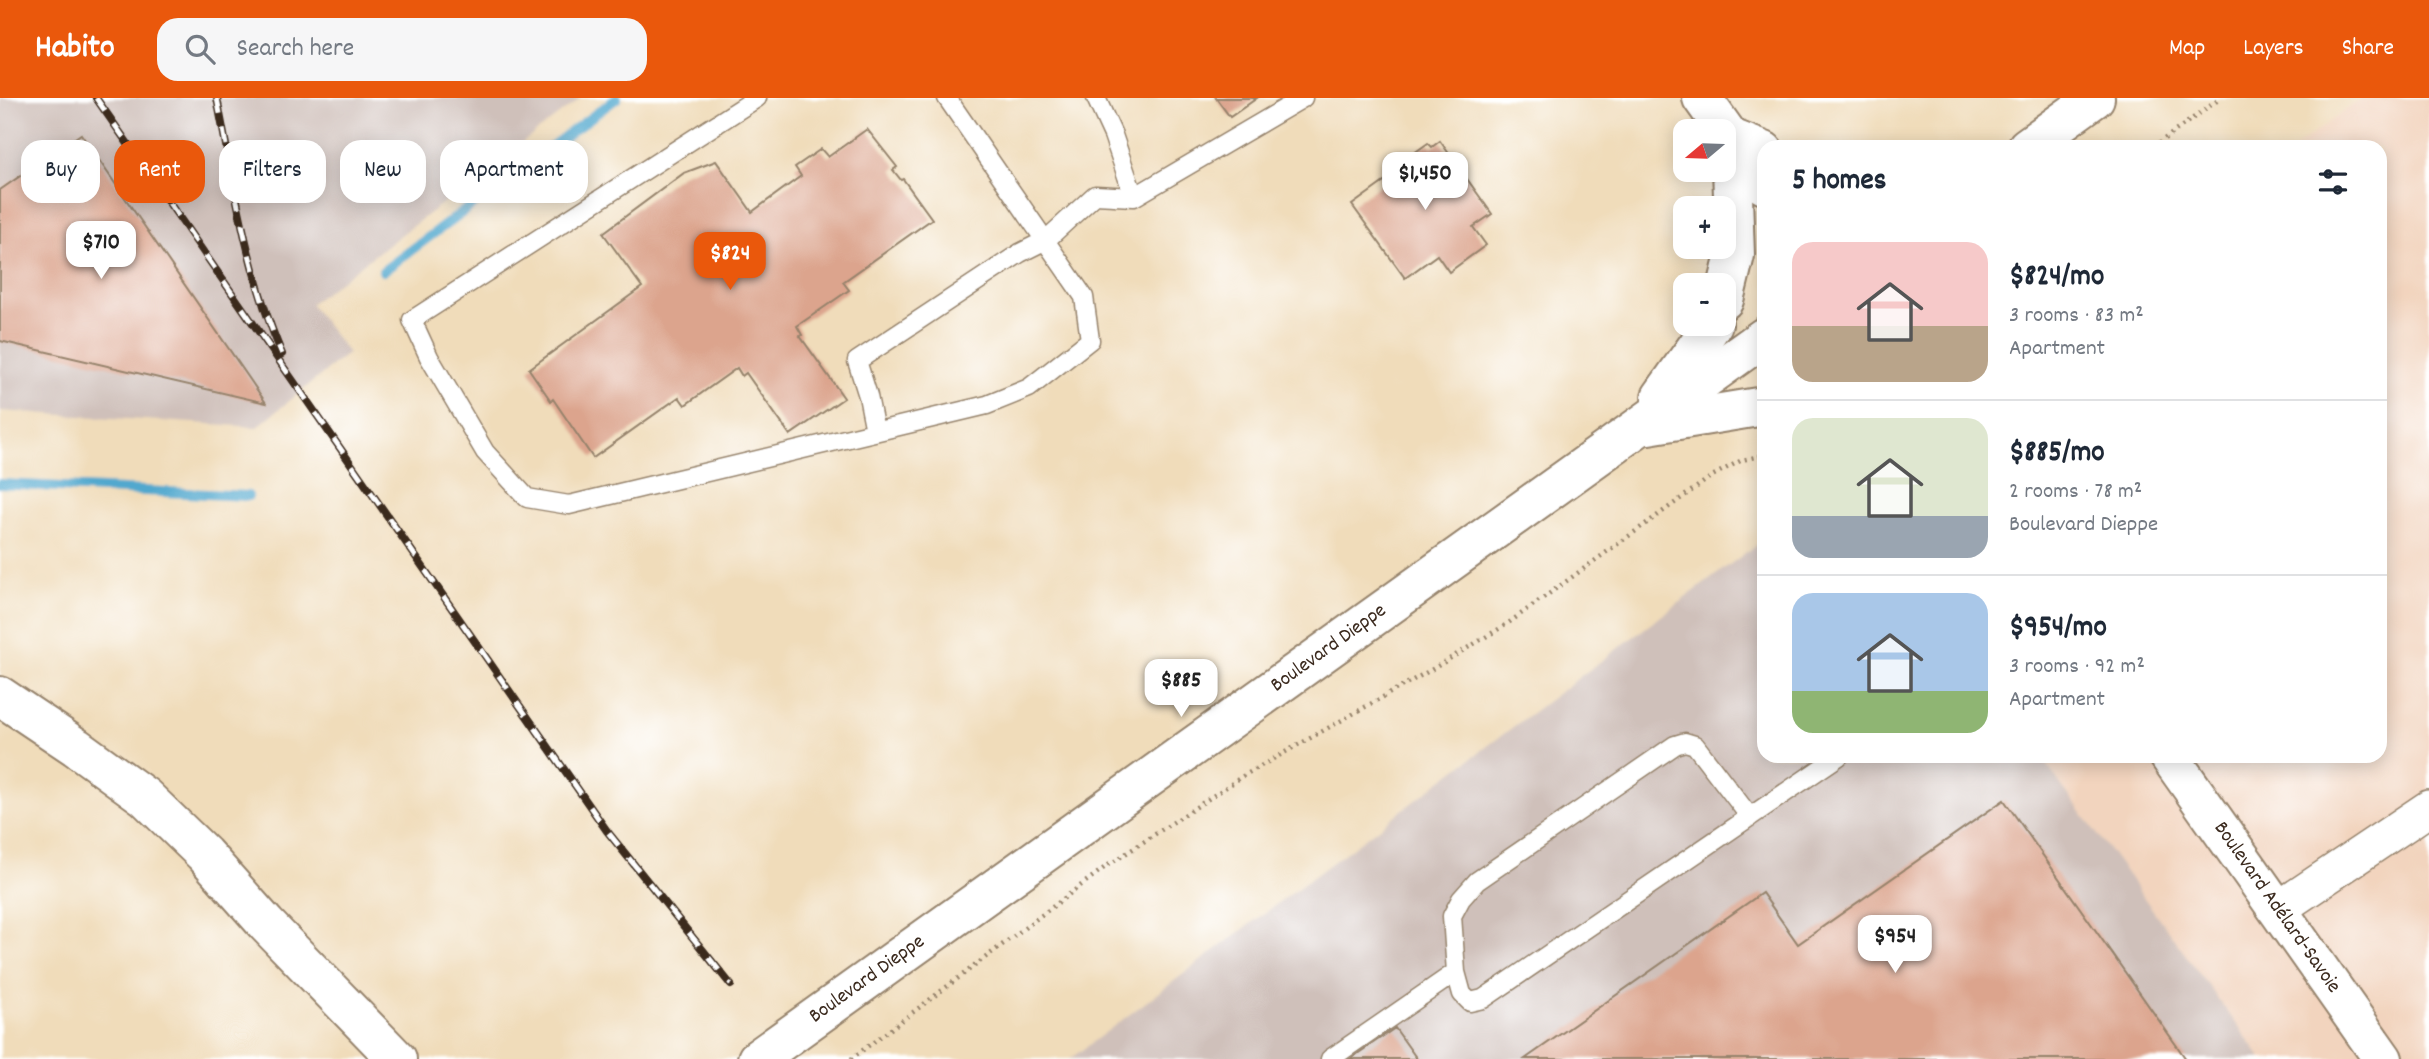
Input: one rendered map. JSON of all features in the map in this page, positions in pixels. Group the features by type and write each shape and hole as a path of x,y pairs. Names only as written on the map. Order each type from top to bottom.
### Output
{"main road":[{"path":"1702,98 1747,144 1757,168"},
{"path":"2037,140 2095,98"},
{"path":"1731,273 1747,144"},
{"path":"1639,427 1704,336"},
{"name":"Boulevard Dieppe","path":"757,1059 1757,342"},
{"path":"1639,427 1757,407"},
{"path":"0,696 145,797 204,854 266,924 397,1059"},
{"name":"Boulevard Adélard-Savoie","path":"2174,763 2383,1059"}],"street":[{"path":"2277,910 2429,808"}],"lane":[{"path":"757,98 412,320 429,356 485,452 527,498 569,505 987,405 1029,388 1090,340 1084,297 947,98"},
{"path":"1096,98 1134,197"},
{"path":"875,432 857,361 1020,253 1046,240 1095,195 1134,197 1303,98"},
{"path":"1750,817 1695,745 1685,742 1675,745 1477,881 1461,899 1452,916 1456,972 1462,995 1471,1002 1483,999 1750,817 1829,763"},
{"path":"1330,1059 1456,972"}],"path":[{"path":"2163,140 2221,98"},
{"path":"851,1059 1104,868 1232,783 1507,624 1712,476 1742,460 1757,457"}],"shaded area":[{"path":"0,98 581,98 526,140 440,140 440,203 443,203 310,304 348,353 257,427 0,411"},
{"path":"2362,98 2429,98 2429,1059 2262,1059 2045,763 2387,763 2387,140 2305,140"},
{"path":"1757,544 1757,763 2045,763 2262,1059 1070,1059"}],"building":[{"path":"1216,98 1257,98 1230,117"},
{"path":"867,129 897,167 893,170 903,179 932,219 843,282 849,290 797,326 802,335 800,336 844,398 790,435 746,373 742,376 737,368 685,405 679,397 593,458 529,369 642,287 603,233 684,173 716,161 752,212 801,176 795,167 821,149 828,157"},
{"path":"81,134 85,140 72,140"},
{"path":"1440,141 1492,214 1473,227 1486,245 1449,272 1437,255 1405,278 1352,205 1395,174 1392,169 1428,143 1432,147"},
{"path":"100,162 114,182 114,203 128,203 266,403 0,341 0,190 21,175 21,203 100,203"},
{"path":"2004,800 2186,1059 1525,1059 1762,893 1798,944"},
{"path":"1395,1028 1417,1059 1350,1059"}],"waterway":[{"path":"383,271 617,98"},
{"path":"0,484 248,496"}],"railway":[{"path":"96,98 607,831 731,985"},
{"path":"217,98 259,292 282,354"}]}
